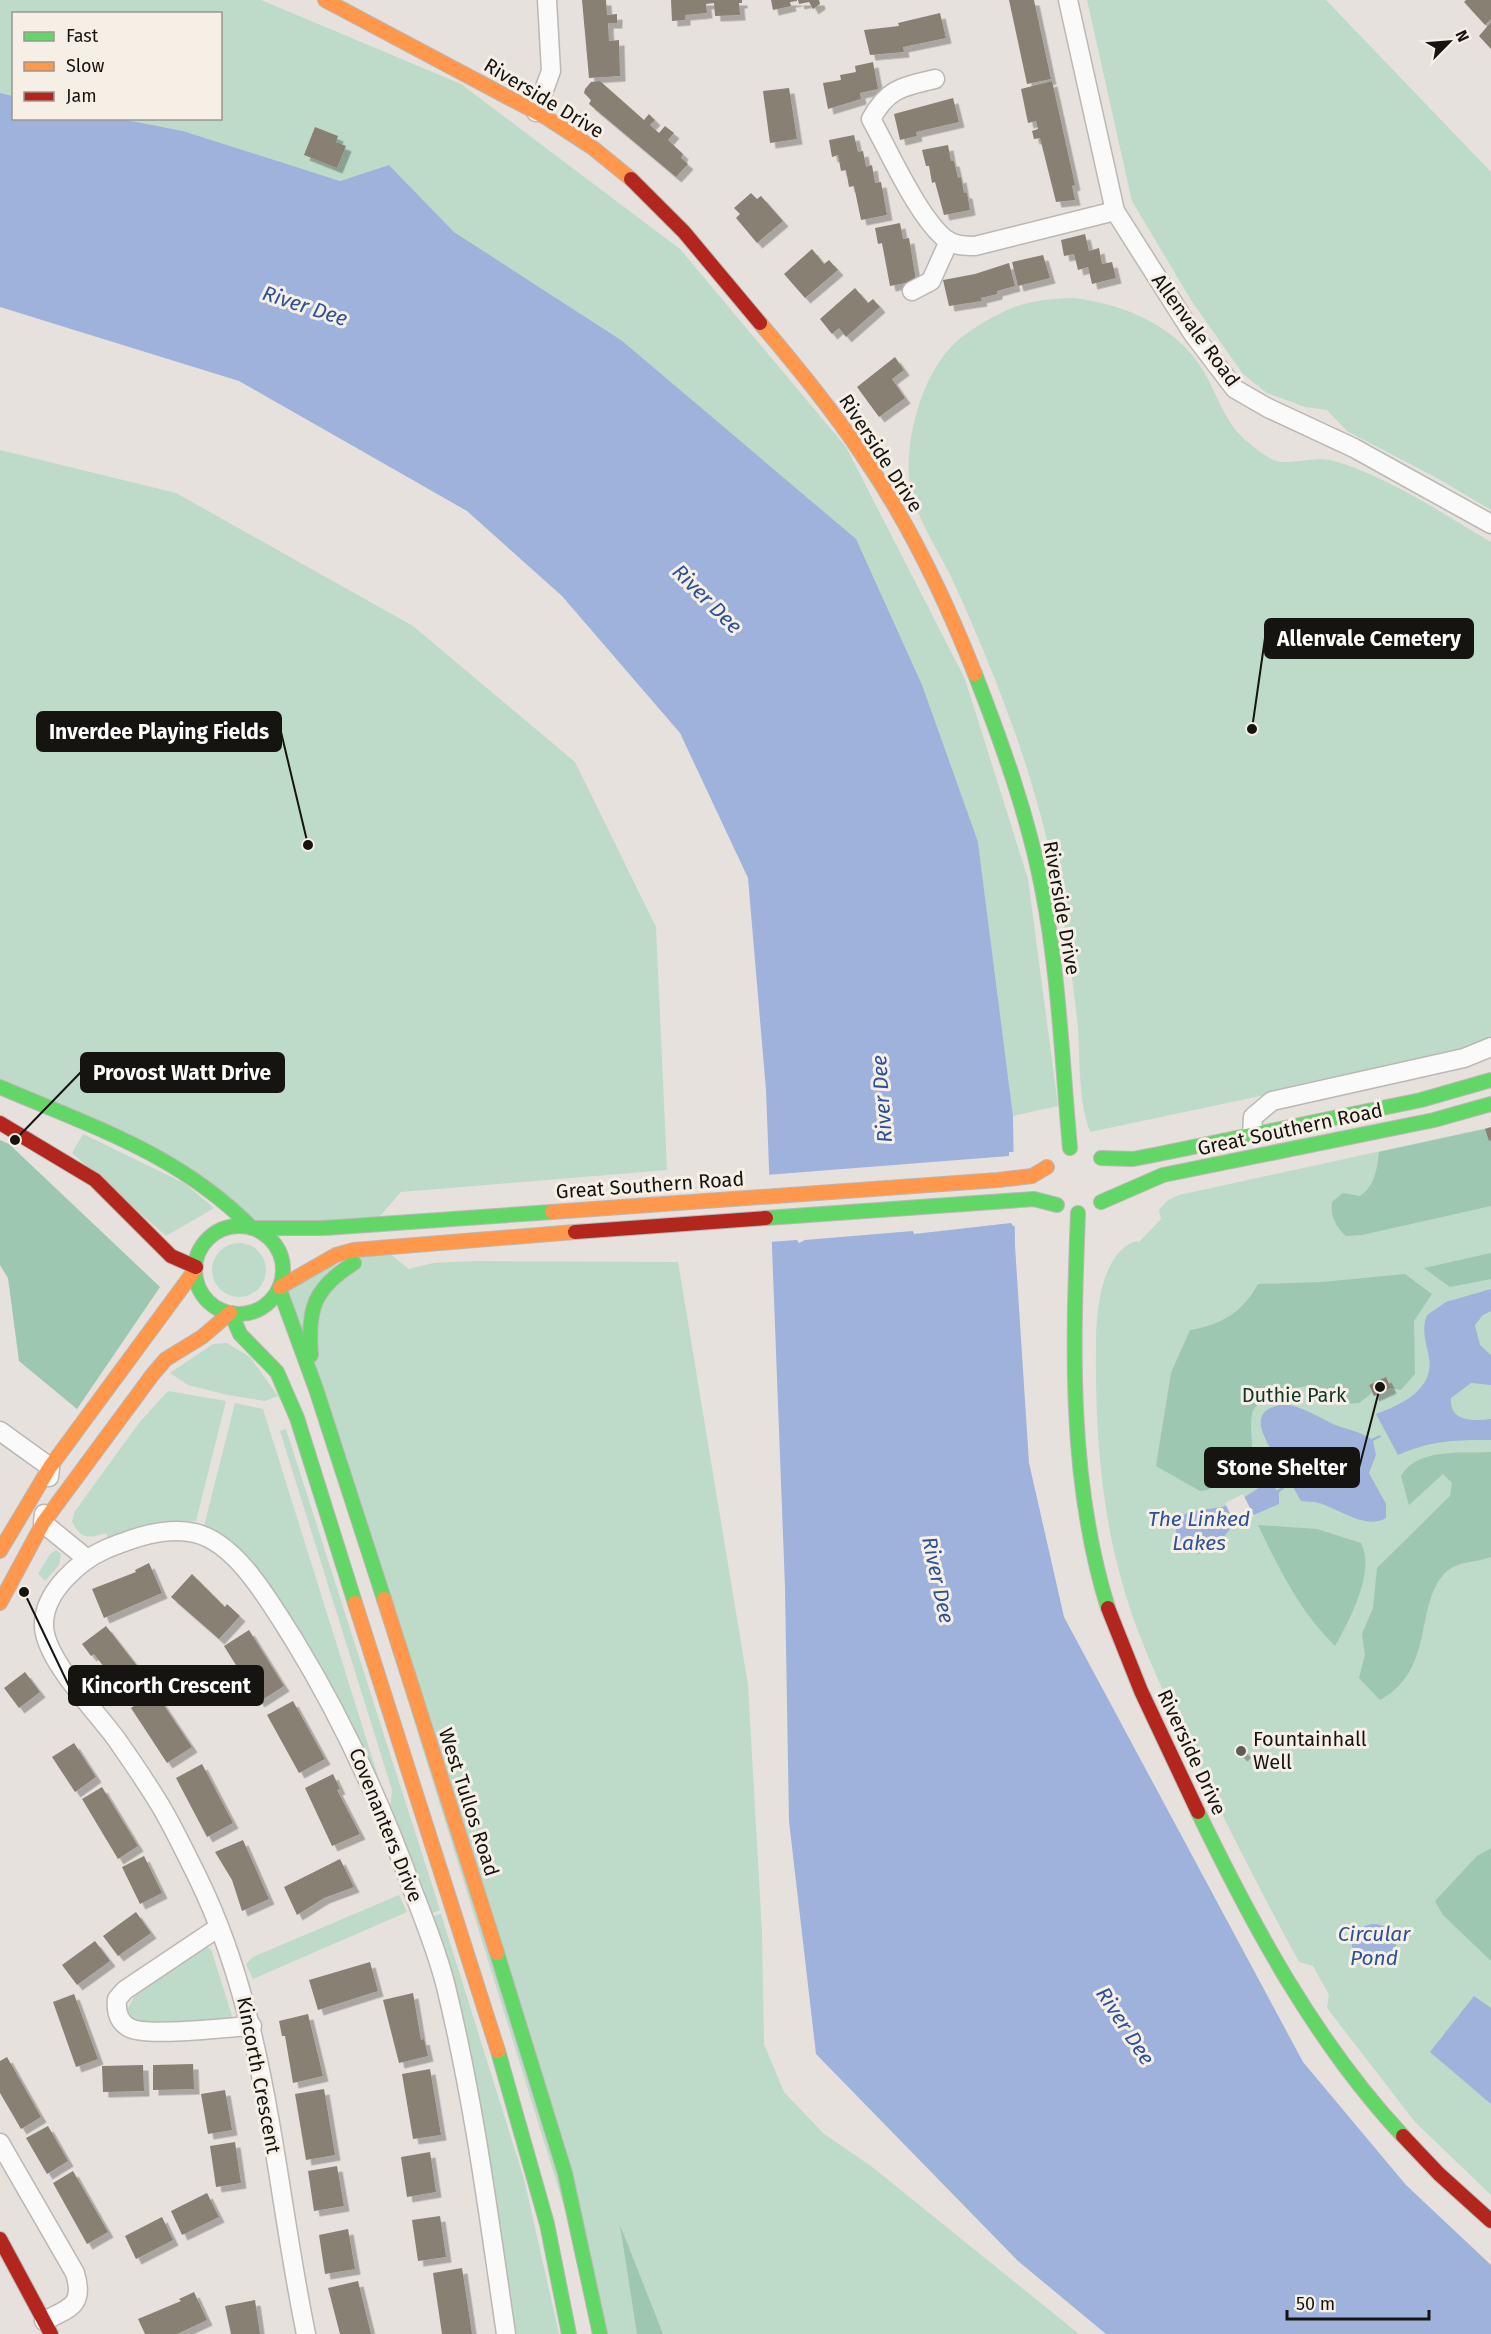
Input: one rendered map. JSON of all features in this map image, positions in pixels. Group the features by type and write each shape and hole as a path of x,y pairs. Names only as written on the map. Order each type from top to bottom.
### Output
{"main road":[{"name":"Riverside Drive","path":"326,0 536,111 591,146 640,185 725,280 846,430 898,511 929,570 958,633 996,727 1035,857 1086,1151"},
{"name":"Great Southern Road","path":"1086,1151 1133,1159 1421,1100 1491,1080"},
{"path":"0,1087 147,1152 187,1173 212,1188 253,1228 273,1242 280,1252 283,1275 280,1288 272,1300 260,1309 245,1314 230,1313 216,1307 205,1297 198,1284 196,1269 200,1250 214,1234 233,1226 253,1228"},
{"name":"Great Southern Road","path":"1101,1203 1164,1175 1434,1120 1491,1104"},
{"path":"0,1123 94,1180 171,1256 196,1269"},
{"path":"280,1288 336,1255 387,1246 1034,1199 1078,1213 1101,1203 1109,1180 1086,1151 1056,1155 1047,1167 1045,1176 1047,1192 1057,1206"},
{"name":"Great Southern Road","path":"253,1228 324,1228 1032,1176 1047,1167"},
{"name":"Riverside Drive","path":"1078,1213 1073,1354 1081,1469 1094,1556 1108,1607 1124,1650 1205,1829 1297,1997 1348,2068 1403,2136 1447,2182 1491,2222"},
{"path":"316,1389 308,1330 312,1306 322,1286 335,1273 387,1246"},
{"path":"0,1551 50,1467 196,1269"},
{"name":"West Tullos Road","path":"280,1288 316,1389 565,2173 600,2334"},
{"path":"0,1603 43,1523 81,1468 166,1359 202,1337 230,1313"},
{"path":"230,1313 240,1334 277,1372 297,1418 535,2179 559,2269 569,2334"},
{"path":"0,2240 48,2328"}],"street":[{"path":"536,111 551,71 547,0"},
{"name":"Allenvale Road","path":"1068,0 1115,211 1188,326 1235,389 1268,408 1354,448 1491,524"},
{"path":"935,79 895,89 881,101 871,119 927,219 949,241 962,246 975,246 1115,211"},
{"path":"912,291 931,281 949,241"},
{"path":"1252,1135 1253,1117 1272,1101 1464,1058 1491,1047"},
{"path":"0,1431 50,1467 43,1523 86,1558"},
{"name":"Covenanters Drive","path":"86,1558 132,1538 165,1532 196,1533 218,1543 245,1569 272,1604 351,1740 383,1810 446,1982 467,2083 506,2334"},
{"name":"Kincorth Crescent","path":"86,1558 52,1596 44,1618 45,1634 63,1668 119,1743 164,1811 200,1880 219,1927 252,2026 306,2334"},
{"path":"219,1927 125,1990 117,1999 116,2009 121,2022 130,2029 153,2032 252,2026"},
{"path":"0,2143 75,2273 79,2286 78,2299 74,2305 48,2328"}],"green space":[{"path":"0,0 261,0 461,84 680,249 846,447 965,679 1028,879 1058,1106 1013,1116 978,842 621,340 454,232 389,165 340,181 183,131 126,120 222,120 222,12 12,12 12,96 0,93"},
{"path":"1087,0 1326,0 1491,172 1491,510 1437,478 1347,431 1327,410 1305,407 1267,393 1243,374 1191,300 1132,201"},
{"path":"1074,298 1114,306 1133,313 1152,322 1184,346 1197,361 1235,429 1268,457 1280,462 1327,460 1354,468 1394,486 1491,542 1491,1040 1464,1053 1090,1132 1081,1090 1077,1018 1068,948 1037,800 993,675 954,583 915,505 909,477 910,442 919,405 934,371 955,343 982,323 1012,308 1050,299"},
{"path":"0,450 176,493 413,626 575,762 656,927 667,1170 401,1192 373,1224 254,1228 212,1188 0,1087"},
{"name":"Duthie Park","path":"1491,1127 1491,2195 1415,2122 1327,2008 1329,1995 1313,1966 1299,1962 1239,1847 1164,1693 1132,1615 1113,1547 1100,1461 1096,1332 1102,1286 1115,1258 1124,1248 1136,1241 1139,1242 1161,1219 1159,1210 1168,1200 1179,1195"},
{"path":"1485,1129 1491,1140 1491,1206 1362,1235 1346,1236 1339,1229 1333,1217 1332,1202 1343,1193 1360,1196 1365,1192 1374,1177 1379,1152"},
{"path":"83,1134 184,1183 214,1208 166,1236 72,1153"},
{"path":"0,1140 9,1144 160,1287 77,1409 19,1361 8,1278 0,1265"},
{"path":"234,1243 244,1243 254,1247 262,1255 266,1270 262,1285 254,1293 244,1297 234,1297 224,1293 216,1285 212,1275 212,1265 216,1255 224,1247"},
{"path":"381,1247 409,1269 433,1263 474,1261 678,1262 748,1685 762,1932 764,2044 784,2092 824,2134 871,2166 1079,2334 600,2334 596,2310 280,1287"},
{"path":"1491,1253 1491,1279 1450,1287 1424,1268"},
{"path":"1405,1274 1432,1294 1414,1321 1415,1374 1401,1390 1391,1388 1386,1377 1369,1385 1372,1393 1359,1403 1339,1400 1312,1387 1287,1390 1268,1398 1255,1408 1252,1414 1252,1451 1246,1473 1207,1490 1200,1491 1156,1466 1171,1373 1190,1330 1212,1325 1230,1316 1252,1294 1258,1284 1322,1282"},
{"path":"227,1343 250,1357 278,1396 265,1401 228,1395 188,1385 170,1373 213,1344"},
{"path":"168,1391 226,1401 196,1521 142,1525 108,1538 106,1533 90,1537 82,1534 72,1521 75,1511 139,1423"},
{"path":"235,1403 263,1409 381,1786 315,1659 268,1584 231,1540 204,1526"},
{"path":"286,1429 440,1910 430,1914 390,1809 392,1790 280,1431"},
{"path":"1491,1452 1491,1557 1463,1563 1447,1571 1437,1584 1430,1600 1417,1654 1410,1671 1398,1687 1380,1700 1359,1678 1365,1655 1362,1634 1373,1608 1377,1568 1450,1496 1452,1483 1443,1474 1409,1505 1401,1476 1418,1460 1429,1456"},
{"path":"1258,1525 1317,1529 1361,1543 1365,1554 1363,1581 1353,1610 1335,1646 1301,1604 1282,1574"},
{"path":"56,1550 61,1554 59,1565 45,1581 38,1574 50,1554"},
{"path":"1491,1848 1491,1961 1443,1915 1435,1901 1477,1856"},
{"path":"399,1895 407,1912 253,1979 246,1964 253,1957"},
{"path":"441,1914 524,2179 559,2334 514,2334 431,1917"},
{"path":"204,1946 211,1949 232,2016 223,2020 140,2025 125,2014 134,1997"},
{"path":"620,2225 663,2334 637,2334"}],"water":[{"name":"River Dee","path":"0,93 12,96 12,120 126,120 183,131 340,181 389,165 454,232 621,340 856,539 922,685 978,842 1013,1116 1015,1246 1029,1463 1064,1617 1303,2062 1406,2185 1491,2265 1491,2334 1106,2334 1018,2261 816,2054 789,1821 785,1587 766,1090 748,878 680,733 562,596 467,511 239,381 0,307"},
{"path":"1491,1289 1491,1311 1483,1315 1475,1325 1480,1345 1491,1355 1491,1385 1471,1383 1451,1398 1451,1406 1458,1416 1470,1420 1491,1419 1491,1440 1444,1442 1422,1446 1398,1455 1376,1414 1396,1406 1414,1394 1427,1378 1429,1357 1424,1331 1427,1315 1446,1302"},
{"name":"The Linked Lakes","path":"1286,1404 1371,1439 1380,1435 1381,1437 1373,1441 1376,1455 1369,1473 1386,1504 1386,1518 1370,1522 1319,1503 1301,1501 1263,1433 1261,1418 1265,1411","holes":["1316,1451 1326,1456 1329,1462 1326,1478 1316,1482 1304,1478 1299,1468 1303,1457"]},
{"name":"The Linked Lakes","path":"1267,1483 1277,1490 1283,1487 1284,1489 1279,1492 1279,1504 1235,1523 1214,1549 1198,1554 1180,1544 1176,1531 1177,1522 1181,1516 1198,1510 1232,1504"},
{"name":"Circular Pond","path":"1374,1924 1383,1925 1390,1930 1395,1937 1395,1955 1390,1962 1383,1967 1374,1968 1365,1967 1358,1962 1353,1955 1352,1946 1353,1937 1358,1930 1365,1925"},
{"path":"1474,1996 1491,2008 1491,2104 1430,2052"}],"pier":[{"path":"1009,1152 1017,1152 1018,1226 1013,1226 1011,1223 914,1234 913,1231 805,1240 799,1243 797,1240 768,1242 766,1175 1009,1156"},
{"path":"1243,1494 1254,1516 1236,1526 1225,1503"}],"building":[{"path":"582,0 606,0 607,15 617,14 617,23 608,23 609,41 619,40 620,76 589,78"},
{"path":"671,0 742,0 742,3 739,3 740,15 715,16 714,3 706,4 707,13 685,15 685,20 672,21"},
{"path":"771,0 797,1 790,2 791,6 773,10"},
{"path":"798,0 819,0 820,4 813,9 809,2 799,4"},
{"path":"1009,0 1034,0 1051,79 1027,84"},
{"path":"1466,0 1491,0 1491,19 1485,25 1464,2"},
{"path":"940,13 946,38 903,47 904,52 870,55 864,30 899,26 898,23"},
{"path":"1491,22 1491,49 1479,36"},
{"path":"873,62 878,89 860,93 861,99 828,109 823,83 841,80 840,75 856,72 855,66"},
{"path":"600,81 644,120 649,114 655,120 650,125 659,133 665,126 674,133 668,140 683,154 681,158 688,164 676,177 589,104 591,100 584,93 585,89 591,82"},
{"path":"1052,81 1075,185 1072,186 1075,200 1056,202 1040,138 1034,139 1032,131 1038,129 1036,121 1028,123 1021,89"},
{"path":"789,88 797,139 770,143 763,91"},
{"path":"953,98 959,122 916,132 917,136 900,140 894,114"},
{"path":"315,127 338,136 336,142 346,146 337,168 304,155"},
{"path":"854,135 858,152 863,151 866,167 872,165 875,183 881,182 887,215 861,220 854,186 849,187 846,170 841,171 838,155 832,157 829,140"},
{"path":"948,145 951,161 954,161 958,178 961,177 964,193 967,193 970,210 944,215 935,182 932,183 929,166 926,166 922,150"},
{"path":"751,193 757,199 761,196 783,221 757,243 736,218 740,214 734,208"},
{"path":"900,223 903,239 909,238 916,281 890,286 882,243 878,244 875,228"},
{"path":"1085,234 1089,251 1099,248 1102,264 1112,262 1116,278 1092,284 1088,267 1078,270 1074,254 1064,256 1061,240"},
{"path":"812,249 824,264 829,260 838,270 805,298 784,274"},
{"path":"1043,255 1050,278 1018,286 1012,262"},
{"path":"1009,263 1015,286 981,298 982,301 949,306 943,280 975,274"},
{"path":"855,288 868,303 873,299 880,307 846,337 839,328 832,334 820,319"},
{"path":"895,357 904,370 892,379 905,398 879,417 857,387"},
{"path":"1491,1127 1491,1140 1489,1141 1485,1129"},
{"path":"1386,1377 1391,1388 1374,1396 1369,1385"},
{"path":"149,1563 162,1593 104,1618 92,1589 136,1572 135,1570"},
{"path":"192,1574 225,1607 227,1604 240,1616 219,1639 171,1597"},
{"path":"106,1626 145,1676 120,1695 111,1682 114,1680 94,1654 91,1656 82,1644"},
{"path":"249,1630 284,1686 259,1702 224,1646"},
{"path":"25,1672 40,1692 19,1708 4,1688"},
{"path":"155,1692 192,1747 167,1763 131,1708"},
{"path":"293,1701 325,1759 299,1773 267,1715"},
{"path":"74,1743 96,1777 75,1792 52,1757"},
{"name":"Fountainhall Well","path":"1240,1747 1246,1752 1242,1756 1237,1751"},
{"path":"202,1764 233,1823 207,1837 176,1778"},
{"path":"333,1774 340,1789 337,1790 360,1834 332,1846 305,1788"},
{"path":"102,1787 138,1846 118,1859 82,1799"},
{"path":"243,1840 269,1899 242,1911 232,1880 215,1852"},
{"path":"144,1856 162,1893 140,1904 122,1867"},
{"path":"340,1859 354,1887 324,1898 297,1915 284,1887"},
{"path":"136,1912 151,1933 118,1956 103,1936"},
{"path":"95,1941 110,1961 77,1985 62,1965"},
{"path":"370,1962 378,1991 318,2010 309,1980"},
{"path":"413,1993 421,2040 424,2039 428,2056 399,2063 383,2000"},
{"path":"74,1994 98,2059 76,2067 53,2002"},
{"path":"308,2014 323,2076 293,2083 285,2036 282,2036 279,2021"},
{"path":"7,2057 41,2117 21,2129 0,2093 0,2061"},
{"path":"193,2064 194,2089 153,2090 153,2065"},
{"path":"143,2065 144,2091 103,2092 102,2066"},
{"path":"430,2069 441,2135 413,2139 402,2074"},
{"path":"324,2089 335,2155 306,2160 295,2094"},
{"path":"225,2090 232,2130 208,2134 201,2094"},
{"path":"48,2126 68,2161 47,2174 26,2138"},
{"path":"235,2142 241,2183 216,2187 210,2146"},
{"path":"430,2152 436,2192 407,2197 401,2157"},
{"path":"337,2166 344,2206 314,2211 308,2171"},
{"path":"73,2171 108,2232 87,2244 53,2183"},
{"path":"207,2193 219,2217 182,2235 171,2211"},
{"path":"440,2216 446,2257 418,2261 412,2220"},
{"path":"162,2217 173,2240 136,2259 125,2236"},
{"path":"348,2229 355,2269 325,2274 319,2235"},
{"path":"462,2268 472,2334 442,2334 433,2273"},
{"path":"358,2281 371,2334 340,2334 328,2288"},
{"path":"194,2292 207,2320 177,2334 145,2334 138,2319 181,2301 179,2299"},
{"path":"255,2300 260,2334 231,2334 225,2306"}],"traffic: fast":[{"path":"975,674 1013,780 1042,888 1056,985 1070,1148"},
{"path":"1101,1158 1133,1159 1159,1154 1421,1100 1491,1080"},
{"path":"0,1087 101,1130 165,1161 224,1202 252,1228"},
{"path":"1101,1202 1163,1175 1434,1120 1491,1104"},
{"path":"766,1218 1034,1199 1057,1205"},
{"path":"254,1228 324,1228 552,1212"},
{"path":"1078,1213 1075,1312 1076,1412 1086,1511 1095,1560 1108,1608"},
{"path":"239,1226 256,1230 270,1239 279,1253 283,1270 279,1287 270,1301 256,1310 239,1314 222,1310 208,1301 199,1287 195,1270 199,1253 208,1239 222,1230 239,1226"},
{"path":"311,1355 310,1325 316,1301 330,1281 354,1263"},
{"path":"279,1288 316,1389 384,1599"},
{"path":"231,1313 240,1334 277,1372 297,1418 355,1603"},
{"path":"1198,1812 1241,1898 1288,1982 1342,2062 1403,2136"},
{"path":"497,1953 565,2173 600,2334"},
{"path":"498,2051 547,2224 569,2334"}],"traffic: slow":[{"path":"325,0 547,118 593,148 631,179"},
{"path":"760,323 826,405 880,481 925,562 975,674"},
{"path":"552,1212 998,1180 1032,1176 1047,1167"},
{"path":"280,1287 336,1255 354,1250 575,1232"},
{"path":"0,1551 50,1467 195,1270"},
{"path":"0,1603 43,1523 153,1374 166,1359 202,1337 230,1313"},
{"path":"384,1599 497,1953"},
{"path":"355,1603 498,2051"}],"traffic: jam":[{"path":"631,179 684,232 760,323"},
{"path":"0,1123 95,1180 171,1256 196,1267"},
{"path":"575,1232 766,1218"},
{"path":"1108,1608 1141,1691 1198,1812"},
{"path":"1403,2136 1439,2174 1491,2221"},
{"path":"0,2239 51,2334"}],"place":[{"name":"Allenvale Cemetery","path":"1252,729"},
{"name":"Inverdee Playing Fields","path":"308,845"},
{"name":"Provost Watt Drive","path":"15,1140"},
{"name":"Stone Shelter","path":"1380,1387"},
{"name":"Kincorth Crescent","path":"24,1592"},
{"name":"Fountainhall Well","path":"1241,1751"}]}
